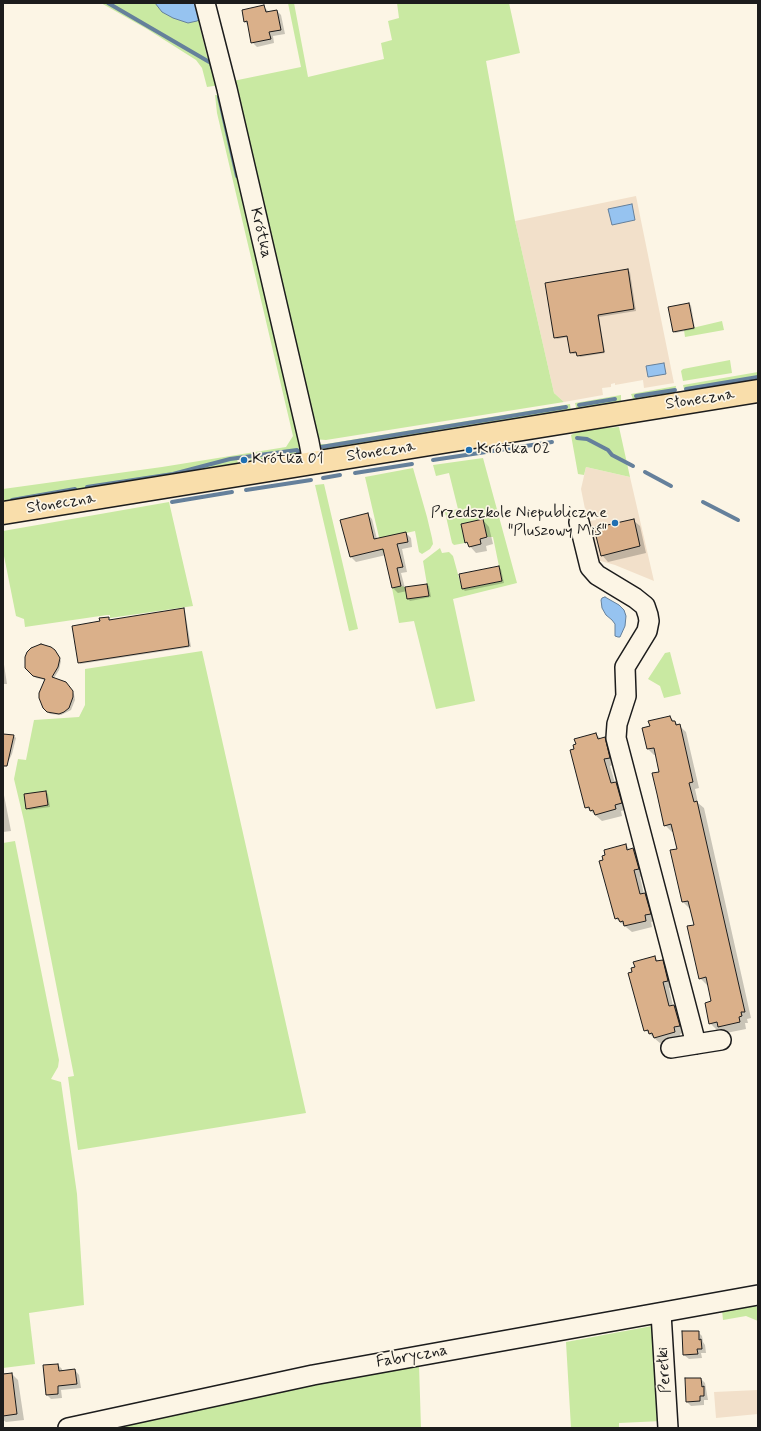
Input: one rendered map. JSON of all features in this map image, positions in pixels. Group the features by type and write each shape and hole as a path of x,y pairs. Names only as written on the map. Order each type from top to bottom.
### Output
{"main road":[{"name":"Słoneczna","path":"3,513 758,391"}],"street":[{"name":"Krótka","path":"205,3 308,434 313,463"},
{"path":"579,522 590,567 597,575 635,598 645,606 648,615 649,621 647,631 625,667 626,696 617,724 616,738 696,1044"},
{"path":"671,1048 721,1040"},
{"name":"Fabryczna","path":"68,1428 313,1375 758,1295"},
{"name":"Perełki","path":"660,1313 668,1428"}],"shaded area":[{"path":"636,196 674,383 644,388 643,380 615,385 615,383 611,384 611,387 602,388 603,395 564,402 554,393 515,221"},
{"name":"Przedszkole Niepubliczne \"Pluszowy Miś\"","path":"586,467 630,477 654,581 615,565 597,560 588,521 596,520 594,512 586,514 581,489"},
{"path":"758,1390 758,1414 716,1418 714,1392"}],"green space":[{"path":"101,3 200,3 205,22 199,24 207,56 212,60 220,85 207,87 202,68 196,60 147,29"},
{"path":"288,3 294,3 308,77 384,59 381,43 392,40 388,21 399,18 397,3 509,3 520,53 486,61 515,221 554,393 564,402 326,440 313,439 233,81 301,67"},
{"path":"215,95 223,95 303,454 251,463 249,455 237,457 238,465 3,504 3,489 162,467 286,447 293,436 217,113"},
{"path":"722,321 724,330 685,337 684,330"},
{"path":"730,360 732,373 683,381 681,371 683,369"},
{"path":"758,372 758,382 690,392 685,391 683,385"},
{"path":"676,386 675,393 671,396 636,400 633,399 631,394"},
{"path":"621,395 621,402 577,411 575,403"},
{"path":"570,404 571,412 320,452 314,444 326,444"},
{"path":"619,427 630,477 586,467 584,475 578,474 571,435 582,430"},
{"path":"483,458 517,583 453,599 475,701 436,709 414,621 399,623 392,588 401,586 405,587 407,599 429,596 423,561 440,548 442,553 449,552 453,556 462,589 502,581 493,537 487,537 483,519 461,524 465,543 454,545 452,543 445,512 458,509 449,473 436,476 433,465"},
{"path":"413,468 433,544 430,549 422,554 419,552 415,531 406,532 385,555 382,550 365,477"},
{"path":"324,484 358,629 349,631 315,485"},
{"path":"169,502 193,606 110,618 110,615 107,615 25,627 24,619 16,616 3,551 3,531"},
{"path":"202,651 306,1113 78,1150 68,1077 74,1076 24,821 14,779 18,759 26,760 34,720 79,717 85,705 85,669"},
{"path":"670,652 681,694 664,698 660,686 648,679 665,653"},
{"path":"15,841 59,1060 58,1067 51,1079 61,1082 77,1194 84,1305 29,1313 35,1364 3,1368 3,843"},
{"path":"754,1305 758,1308 758,1321 746,1316 723,1320 722,1310"},
{"path":"652,1326 656,1331 662,1421 619,1423 619,1428 571,1428 566,1342"},
{"path":"419,1365 421,1428 109,1428 295,1388"}],"water":[{"path":"155,3 196,3 200,19 188,23 173,18 162,12"},
{"path":"632,204 635,220 612,225 608,209"},
{"path":"664,363 666,374 648,377 646,366"},
{"path":"605,597 619,605 624,610 626,616 625,626 620,637 615,636 615,624 606,615 602,608 601,600"}],"building":[{"path":"264,5 266,12 277,10 281,30 269,32 271,39 251,43 247,21 244,22 242,10"},
{"path":"628,269 634,309 598,315 604,352 577,356 576,352 570,353 567,336 554,338 545,283"},
{"path":"689,303 694,328 673,332 668,307"},
{"path":"368,513 374,539 406,532 408,542 397,544 403,567 397,568 401,586 392,588 383,549 350,557 340,520"},
{"path":"483,519 487,537 480,539 481,544 469,547 467,542 465,543 461,524"},
{"path":"634,519 640,546 601,556 594,528"},
{"path":"499,566 502,581 462,589 459,574"},
{"path":"427,584 429,596 407,599 405,587"},
{"path":"184,608 189,646 78,663 72,626 100,621 99,618 109,617 109,620"},
{"path":"41,644 51,647 60,658 58,667 52,677 66,682 73,691 73,697 69,708 59,714 47,712 43,708 39,698 39,693 45,679 33,676 25,668 25,657 27,652 31,648"},
{"path":"670,716 672,721 675,721 676,725 680,724 693,782 689,783 694,802 697,801 745,1012 741,1012 742,1016 739,1017 740,1022 718,1027 717,1022 709,1024 705,1003 711,1001 706,977 699,979 687,926 694,925 688,901 682,902 670,850 677,849 671,824 664,826 652,773 659,772 654,748 647,749 642,728 650,726 648,721"},
{"path":"596,733 598,739 605,737 610,758 604,759 611,783 616,782 622,803 615,805 616,809 595,815 593,810 590,811 589,807 585,808 570,750 574,749 573,745 576,744 574,739"},
{"path":"3,734 14,735 7,766 3,766"},
{"path":"46,791 48,805 26,809 24,794"},
{"path":"626,844 627,850 633,848 639,869 634,870 640,894 645,893 651,914 645,915 646,921 624,926 623,921 620,922 618,918 615,919 599,861 603,860 602,856 605,855 604,850"},
{"path":"655,956 656,961 663,960 668,981 663,982 669,1006 674,1005 680,1026 674,1027 675,1032 654,1038 652,1033 649,1034 648,1030 644,1031 628,973 632,972 631,968 635,967 633,962"},
{"path":"682,1331 699,1331 699,1340 701,1339 702,1349 697,1349 698,1354 683,1355"},
{"path":"58,1364 59,1371 75,1369 77,1384 58,1386 58,1394 46,1395 43,1365"},
{"path":"12,1373 17,1414 3,1416 3,1374"},
{"path":"685,1378 701,1378 702,1387 704,1386 704,1396 700,1396 700,1401 686,1402"}],"waterway":[{"path":"108,3 211,63 212,67"},
{"path":"219,97 237,176"},
{"path":"686,389 758,377"},
{"path":"636,396 675,390"},
{"path":"579,405 615,399"},
{"path":"321,447 566,407"},
{"path":"577,438 587,439 633,466"},
{"path":"433,460 552,442"},
{"path":"87,487 173,474 230,459 297,450 298,452 302,451 301,447"},
{"path":"355,473 412,464"},
{"path":"645,472 671,486"},
{"path":"323,478 340,475"},
{"path":"246,490 311,480"},
{"path":"12,500 75,489"},
{"path":"172,502 232,492"},
{"path":"703,502 738,520"}],"place":[{"name":"Krótka 02","path":"469,450"},
{"name":"Krótka 01","path":"244,460"},
{"name":"Przedszkole Niepubliczne \"Pluszowy Miś\"","path":"615,523"}]}
